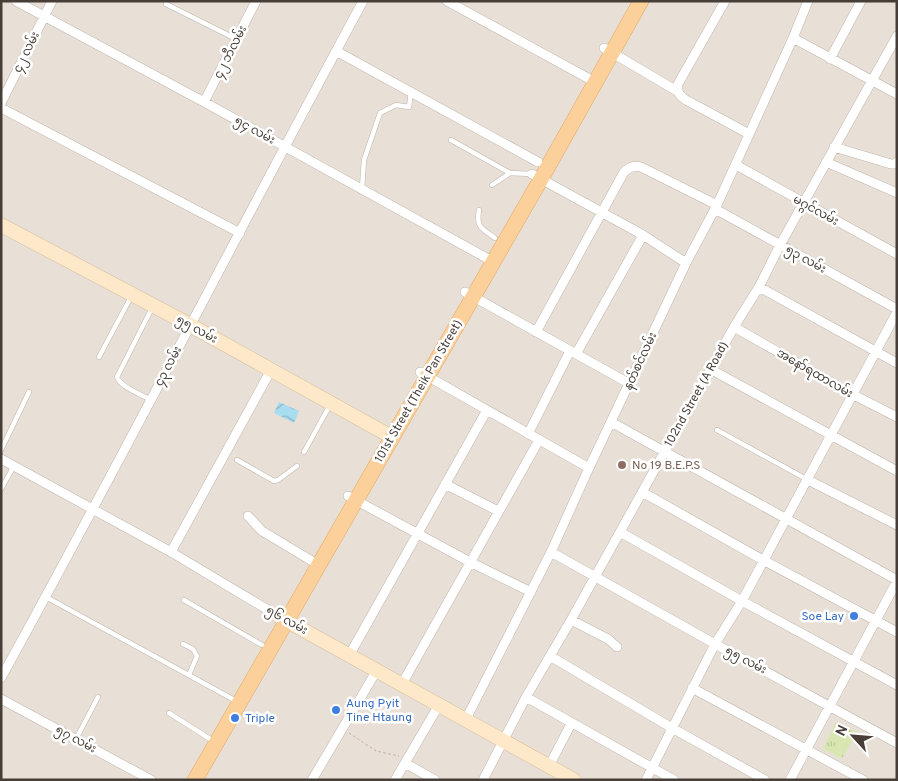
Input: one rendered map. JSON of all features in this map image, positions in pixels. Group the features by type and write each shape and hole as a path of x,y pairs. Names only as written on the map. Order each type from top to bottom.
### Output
{"main road":[{"name":"101st Street (Theik Pan Street)","path":"608,50 630,1"},
{"name":"101st Street (Theik Pan Street)","path":"195,780 236,701 424,374 537,172 608,50 641,1"},
{"name":"101st Street (Theik Pan Street)","path":"488,258 495,238 537,172"},
{"name":"၅၅ လမ်း","path":"1,225 154,305 388,435"},
{"name":"101st Street (Theik Pan Street)","path":"187,780 210,739 236,701 262,646 283,618 312,561 352,498"},
{"name":"၅၆ လမ်း","path":"283,618 574,780"}],"street":[{"name":"၅၄ လမ်း","path":"16,1 488,258"},
{"name":"၄၂ လမ်း","path":"1,103 52,1"},
{"name":"၄၂ ဘီလမ်း","path":"204,102 256,1"},
{"name":"၄၃ လမ်း","path":"1,678 94,509 284,146 363,1"},
{"path":"448,1 591,80"},
{"path":"725,1 678,84 677,91 679,96 749,134"},
{"name":"နတ်စင်လမ်း","path":"466,719 551,552 686,263 716,208 808,1"},
{"path":"830,59 861,1"},
{"name":"102nd Street (A Road)","path":"483,780 526,697 571,620 710,369 759,287 803,202 897,36"},
{"path":"793,38 897,94"},
{"path":"608,50 677,91"},
{"path":"336,51 412,91 537,172 686,263"},
{"path":"1,108 240,233"},
{"path":"834,147 890,164 897,162"},
{"path":"826,162 897,193"},
{"name":"မဂ္ဂင်လမ်း","path":"736,165 897,254"},
{"name":"၅၃ လမ်း","path":"603,213 624,172 631,167 637,166 716,208 897,310"},
{"path":"536,332 603,213"},
{"path":"528,434 573,352 643,235"},
{"path":"759,287 897,362"},
{"path":"469,294 630,384"},
{"path":"646,780 715,644 742,602 897,310"},
{"name":"အနော်ရထာလမ်း","path":"734,327 852,394 897,417"},
{"path":"710,369 897,471"},
{"path":"171,552 271,370"},
{"path":"424,374 589,468"},
{"path":"350,654 487,410"},
{"path":"611,422 897,581 790,780"},
{"path":"402,684 538,440"},
{"name":"၅၆ လမ်း","path":"1,459 171,552 283,618"},
{"path":"808,480 897,525"},
{"path":"445,484 498,511"},
{"path":"642,492 897,632"},
{"path":"352,498 470,562 531,592"},
{"path":"248,516 262,531 312,561"},
{"path":"620,532 742,602 897,685"},
{"name":"၅၅ လမ်း","path":"551,552 897,743"},
{"path":"571,620 613,642 617,647"},
{"path":"550,656 765,780"},
{"path":"312,780 377,670"},
{"path":"692,688 863,780"},
{"path":"526,697 571,724 674,780"},
{"name":"၅၇ လမ်း","path":"1,699 151,780"},
{"path":"395,780 439,705"},
{"path":"549,766 571,724"},
{"path":"407,760 435,780"}],"lane":[{"path":"166,4 237,39"},
{"path":"362,188 364,160 380,113 396,105 409,107 412,91"},
{"path":"451,140 510,172 537,172"},
{"path":"492,185 510,172"},
{"path":"479,210 477,221 480,227 495,238"},
{"path":"99,358 132,294"},
{"path":"151,400 122,385 118,382 117,377 154,305"},
{"path":"1,450 30,392"},
{"path":"304,452 331,404"},
{"path":"717,430 808,480"},
{"path":"237,460 274,481 297,466"},
{"path":"1,490 14,466"},
{"path":"46,597 236,701"},
{"path":"184,600 262,646"},
{"path":"183,644 193,649 197,656 189,676"},
{"path":"76,739 98,697"},
{"path":"169,713 210,739"}],"path":[{"path":"343,728 376,751 407,760"}],"shaded area":[{"path":"1,1 897,1 897,780 1,780"}],"green space":[{"path":"836,722 857,732 842,759 823,748"}],"water":[{"path":"279,402 299,411 294,423 274,413"}],"place":[{"name":"No 19 B.E.P.S","path":"622,465"},
{"name":"Soe Lay","path":"854,616"},
{"name":"Aung Pyit Tine Htaung","path":"336,710"},
{"name":"Triple","path":"235,718"}]}
